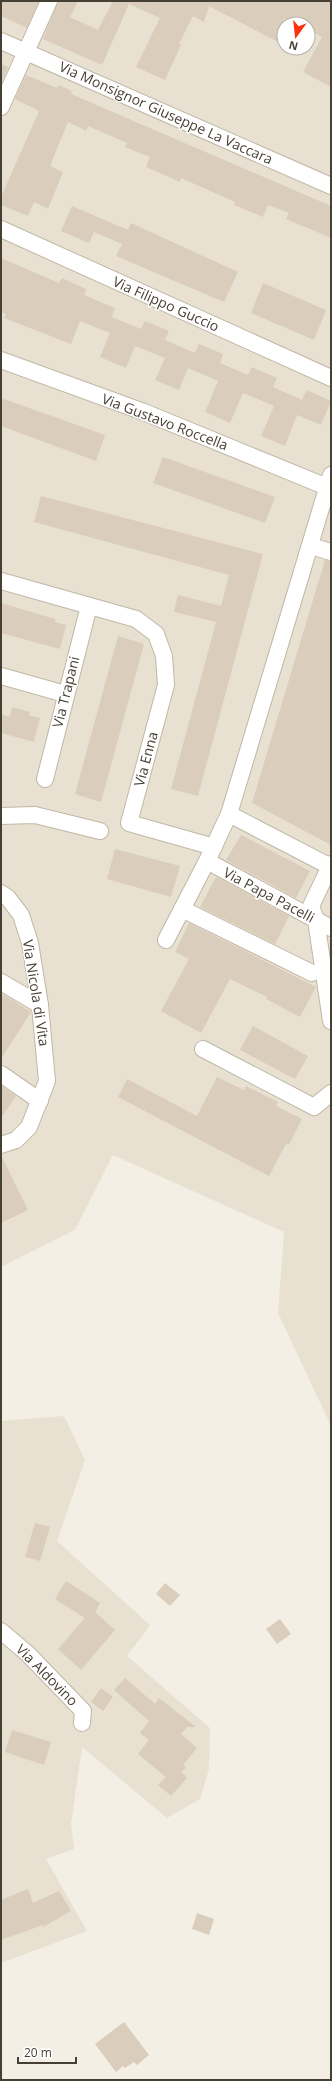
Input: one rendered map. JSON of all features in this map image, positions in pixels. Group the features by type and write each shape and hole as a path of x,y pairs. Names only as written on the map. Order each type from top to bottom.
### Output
{"street":[{"path":"1,107 25,51 49,1"},
{"name":"Via Monsignor Giuseppe La Vaccara","path":"1,41 331,186"},
{"name":"Via Filippo Guccio","path":"1,229 331,378"},
{"name":"Via Gustavo Roccella","path":"1,360 329,481"},
{"path":"166,940 207,862 229,814 311,546 329,481"},
{"path":"311,546 331,552"},
{"path":"1,581 89,606"},
{"name":"Via Enna","path":"89,606 136,618 156,634 164,656 166,684 129,823 214,847"},
{"name":"Via Trapani","path":"45,779 65,694 89,606"},
{"path":"1,676 65,694"},
{"path":"229,814 330,866 311,906 316,920 331,1021"},
{"path":"1,816 35,815 100,831"},
{"name":"Via Papa Pacelli","path":"207,862 331,928"},
{"name":"Via Nicola di Vita","path":"1,893 8,898 21,915 30,943 40,1005 47,1081 29,1127 16,1140 1,1145"},
{"path":"182,909 312,973"},
{"path":"1,982 40,1005"},
{"path":"203,1049 314,1107 331,1093"},
{"path":"1,1074 40,1101"},
{"name":"Via Aldovino","path":"1,1631 28,1654 83,1711 82,1723"}],"shaded area":[{"path":"1,1 331,1 331,1426 278,1313 284,1232 113,1155 75,1230 1,1267"},
{"path":"64,1416 85,1460 57,1541 150,1625 127,1656 210,1728 209,1769 200,1799 167,1818 82,1747 71,1824 74,1849 46,1859 87,1931 1,1963 1,1421"}],"building":[{"path":"1,1 39,1 27,28 1,16"},
{"path":"58,1 78,1 70,17 98,30 113,1 331,1 331,87 303,72 312,56 316,56 316,48 322,37 316,34 316,16 276,16 276,41 209,6 204,22 193,16 179,44 181,45 165,80 136,67 160,18 129,4 102,65 43,39"},
{"path":"1,64 8,67 1,84"},
{"path":"26,75 57,88 59,85 72,91 71,94 331,206 331,238 286,219 289,213 268,205 263,217 234,205 235,202 181,178 180,182 146,167 150,157 125,147 127,143 88,126 86,131 68,122 50,166 63,172 48,209 34,202 28,216 1,205 1,197 39,111 15,99"},
{"path":"72,206 128,230 131,223 238,272 224,302 116,256 122,244 94,232 89,243 61,231"},
{"path":"1,258 59,283 62,278 86,289 84,295 115,308 112,317 141,329 145,321 169,331 165,340 195,353 199,344 223,354 220,363 248,375 252,367 277,378 273,387 302,400 307,390 331,401 321,425 297,415 285,446 261,436 274,406 243,393 230,423 205,412 218,381 188,368 179,390 155,380 165,358 135,346 126,368 100,357 110,333 80,321 71,344 4,318 6,314 1,312"},
{"path":"263,283 326,310 314,340 251,313"},
{"path":"1,398 105,435 96,461 1,426"},
{"path":"163,457 275,497 265,523 153,483"},
{"path":"41,496 263,554 198,796 171,789 216,622 174,612 178,595 221,606 229,575 34,522"},
{"path":"325,560 331,561 331,845 252,803"},
{"path":"1,603 55,619 55,622 66,625 60,649 1,633"},
{"path":"118,636 144,644 101,802 75,794"},
{"path":"12,707 30,712 29,715 40,718 34,742 1,733 1,714 10,717"},
{"path":"241,835 310,871 296,898 226,860"},
{"path":"115,849 180,866 171,897 107,879"},
{"path":"216,877 289,916 275,944 200,907"},
{"path":"189,923 316,987 300,1017 266,999 267,997 230,979 201,1033 161,1011 189,959 175,952"},
{"path":"1,993 31,1012 1,1059"},
{"path":"253,1026 308,1056 295,1079 240,1050"},
{"path":"217,1077 244,1090 246,1086 278,1102 276,1106 302,1119 289,1145 286,1144 269,1176 118,1097 127,1079 197,1116"},
{"path":"1,1086 16,1096 1,1118"},
{"path":"1,1155 28,1210 1,1223"},
{"path":"35,1523 50,1527 40,1561 25,1557"},
{"path":"66,1581 100,1603 95,1612 115,1630 81,1670 58,1649 85,1618 55,1599"},
{"path":"165,1583 180,1595 170,1606 156,1594"},
{"path":"280,1619 291,1634 277,1644 266,1629"},
{"path":"125,1678 155,1704 159,1698 196,1727 187,1727 181,1734 197,1748 183,1765 186,1768 181,1772 187,1778 171,1796 158,1785 166,1777 138,1754 149,1740 140,1733 149,1721 114,1690"},
{"path":"101,1688 113,1697 103,1711 91,1702"},
{"path":"12,1730 51,1742 44,1765 5,1752"},
{"path":"28,1889 33,1903 59,1891 71,1911 43,1927 43,1925 1,1940 1,1900"},
{"path":"197,1913 214,1919 209,1935 192,1929"},
{"path":"124,2022 149,2055 137,2065 134,2062 125,2068 123,2066 116,2072 95,2044"}]}
